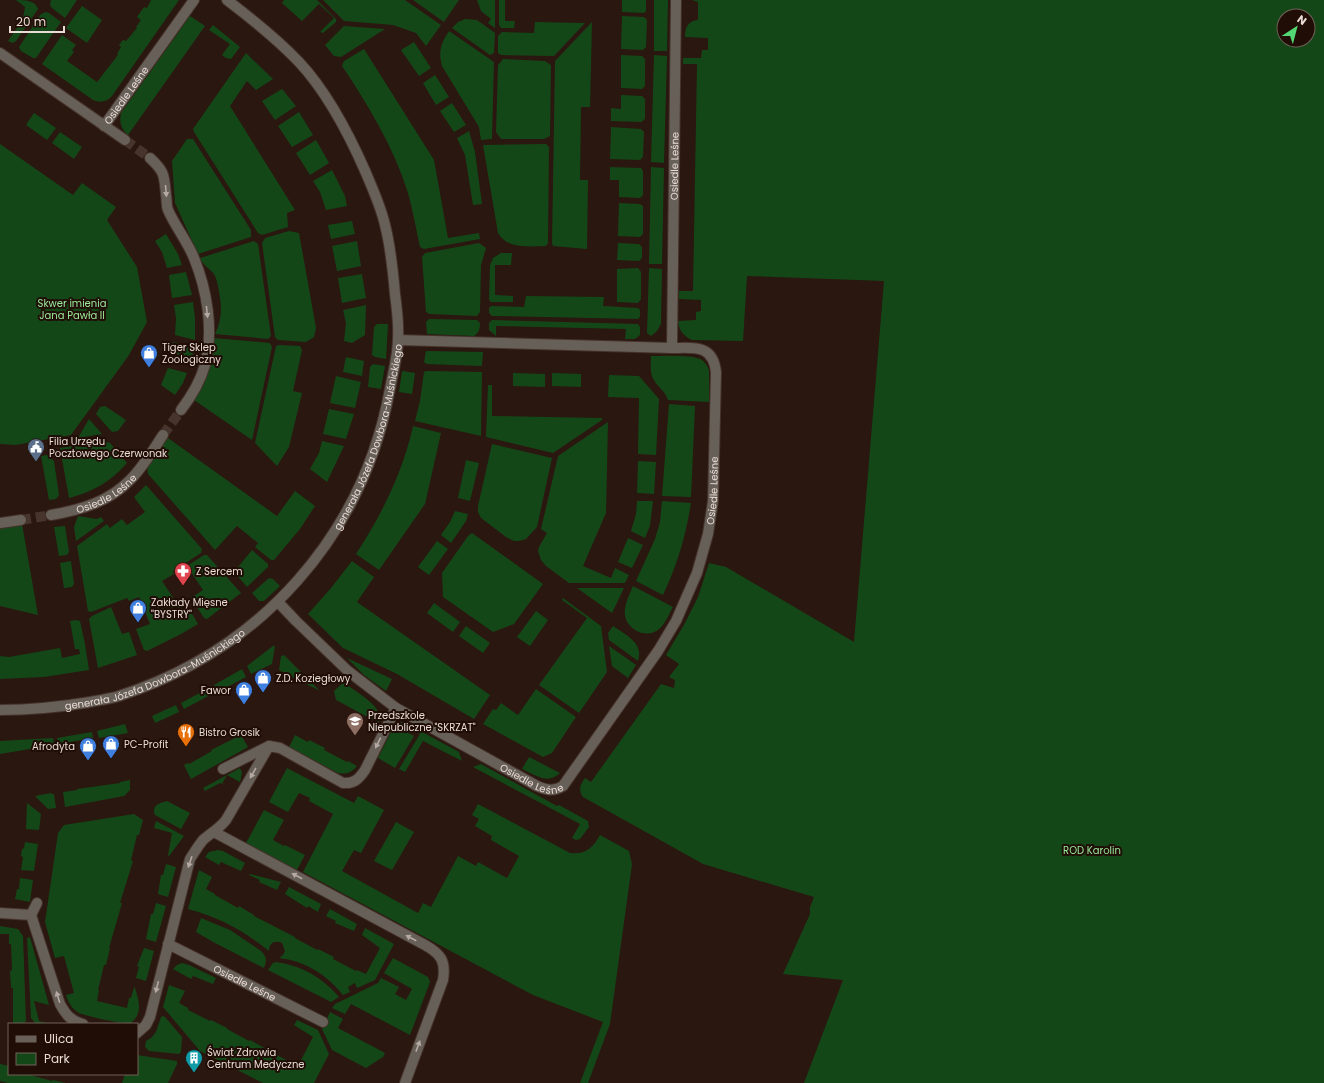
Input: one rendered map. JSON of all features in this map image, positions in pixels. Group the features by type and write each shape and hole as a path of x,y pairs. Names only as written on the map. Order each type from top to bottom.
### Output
{"street":[{"name":"Osiedle Leśne","path":"0,54 104,126 194,0"},
{"name":"generała Józefa Dowbora-Muśnickiego","path":"0,710 70,706 117,697 164,679 208,656 240,634 278,602 310,565 334,533 356,494 374,452 385,414 398,340 398,319 391,254 385,224 375,193 344,127 321,91 300,63 261,26 227,0"},
{"name":"Osiedle Leśne","path":"278,602 348,672 396,708 548,791 557,790 563,786 658,651 676,621 691,590 703,554 714,501 715,362 705,351 696,348 672,348 676,0"},
{"path":"104,126 125,140"},
{"path":"150,158 160,168 164,176 168,208 194,257 201,275 208,315 208,336 205,365 198,383 181,410"},
{"path":"398,340 672,348"},
{"name":"Osiedle Leśne","path":"52,515 86,507 105,499 117,491 140,468 163,435"},
{"path":"0,523 21,520"},
{"path":"223,769 269,746 280,748 343,783 355,781 360,777 396,708"},
{"path":"138,1032 146,1025 150,1017 190,860 194,852 203,841 226,820 269,746"},
{"path":"214,832 425,945 434,951 442,960 445,971 443,980 405,1083"},
{"path":"37,903 31,915 60,1004 66,1015 80,1023"},
{"path":"0,913 31,915"},
{"name":"Osiedle Leśne","path":"168,944 323,1022"}],"green space":[{"path":"16,0 26,0 32,2 38,9 16,41 13,43 8,41 23,19 25,7"},
{"path":"51,0 77,0 65,18 52,8 50,5"},
{"path":"151,0 179,0 108,100 101,102 93,100 42,64 62,35 76,45 72,50 74,52 67,61 97,82 118,55 117,54 121,47 119,45 123,40 126,41 137,28 136,27 141,20 137,17 144,7 147,8"},
{"path":"284,0 317,0 336,19 336,22 323,33 320,32 334,18 319,4 302,21 282,3"},
{"path":"323,0 405,0 441,25 426,46 416,33 393,25 344,21"},
{"path":"413,0 459,0 444,22"},
{"path":"477,0 495,0 495,28 488,23 491,19 481,11"},
{"path":"499,0 505,0 505,21 515,21 514,28 501,28 499,25"},
{"path":"622,0 646,0 646,11 644,13 622,12"},
{"path":"654,0 668,0 667,51 654,51"},
{"name":"ROD Karolin","path":"692,0 1324,0 1324,1083 804,1083 843,980 783,974 810,914 810,907 814,897 703,864 583,797 581,794 580,788 585,778 591,782 661,684 674,688 675,680 669,677 679,664 666,655 698,597 709,563 726,567 854,642 884,281 747,276 743,341 692,340 686,337 682,332 678,321 696,320 696,312 701,311 701,300 679,299 679,291 693,291 697,64 683,64 683,58 701,58 702,50 708,50 708,38 685,37 689,23 698,20 698,2"},
{"path":"82,6 102,20 87,43 66,28"},
{"path":"46,12 61,22 36,58 33,58 21,51 19,47 41,14"},
{"path":"190,16 205,26 128,135 121,125 121,113"},
{"path":"622,16 644,17 647,20 646,47 643,50 621,49"},
{"path":"465,19 477,20 495,33 494,53 490,55 452,28 458,22"},
{"path":"535,22 585,23 554,56 501,55 498,53 498,36 502,32 534,33"},
{"path":"592,22 590,107 581,107 580,180 588,180 587,249 553,246 555,61"},
{"path":"213,25 240,47 231,59 222,55 230,44 209,30"},
{"path":"344,26 385,29 341,57 334,56 325,45"},
{"path":"449,31 494,62 492,139 481,140 479,127 442,66 440,51 444,39"},
{"path":"414,42 431,68 419,76 401,50"},
{"path":"364,49 434,160 448,238 479,233 480,239 424,249 420,247 408,193 396,160 362,96 342,66 344,61"},
{"path":"246,53 273,79 256,90 247,81 230,106 295,210 287,213 288,227 262,235 258,233 193,129"},
{"path":"621,55 642,56 645,59 645,86 642,89 621,88"},
{"path":"654,55 667,56 664,163 651,162"},
{"path":"503,59 545,61 551,65 550,136 544,139 501,139 496,132 498,65"},
{"path":"435,75 449,97 436,105 423,83"},
{"path":"282,89 296,106 275,120 262,101"},
{"path":"621,95 642,96 645,99 645,119 641,122 611,121 611,108 621,109"},
{"path":"452,103 466,125 454,132 440,111"},
{"path":"299,112 313,135 292,147 278,126"},
{"path":"34,113 56,128 47,140 26,125"},
{"path":"611,127 641,129 644,132 643,157 640,160 610,159"},
{"path":"469,131 475,152 482,204 473,205 465,155 457,138"},
{"path":"60,132 82,147 74,159 52,143"},
{"path":"187,139 193,139 251,230 251,237 198,254 175,203 172,161"},
{"path":"316,140 329,163 310,175 296,153"},
{"name":"Skwer imienia Jana Pawła II","path":"0,144 73,195 82,183 116,207 107,220 137,267 147,322 129,355 71,435 16,445 0,444"},
{"path":"546,144 549,147 548,243 546,246 513,245 502,238 498,233 483,145"},
{"path":"610,167 641,168 643,171 643,195 640,198 619,197 619,180 610,180"},
{"path":"651,167 664,168 662,264 649,264"},
{"path":"332,170 345,196 347,206 326,210 320,192 313,181"},
{"path":"619,203 640,204 643,206 643,234 640,237 618,236"},
{"path":"352,221 355,234 331,239 328,225"},
{"path":"289,231 299,233 316,328 314,337 306,342 278,340 275,337 262,243 265,238"},
{"path":"166,234 178,254 182,265 167,268 162,252 155,241"},
{"path":"254,241 258,244 271,336 268,339 215,334 221,313 218,285 214,274 200,258"},
{"path":"357,241 361,266 337,271 332,246"},
{"path":"479,243 486,248 481,265 480,312 477,316 430,314 426,312 422,257 425,253"},
{"path":"618,243 639,244 642,247 642,258 639,261 617,260"},
{"path":"501,253 512,253 511,265 495,265 495,295 513,296 513,302 491,302 489,300 490,265 493,258"},
{"path":"638,268 641,272 641,299 638,303 617,302 617,269"},
{"path":"649,268 662,269 661,324 657,331 651,336 647,333"},
{"path":"186,272 192,295 172,298 169,275"},
{"path":"362,274 366,298 342,303 338,278"},
{"path":"526,296 604,297 603,306 638,308 640,310 640,317 638,319 492,316 489,313 489,308 491,306 524,307"},
{"path":"193,302 195,340 175,335 176,318 174,305"},
{"path":"366,305 365,335 352,343 344,341 346,323 343,310"},
{"path":"429,319 477,320 480,323 480,327 474,336 427,334 426,322"},
{"path":"492,320 638,324 640,327 640,335 635,339 625,339 626,329 496,326 496,336 489,330 489,323"},
{"path":"377,324 388,324 386,359 372,355 374,327"},
{"path":"213,338 270,343 272,347 252,440 194,400 208,370"},
{"path":"173,342 194,348 192,358 171,353"},
{"path":"276,346 300,346 302,350 293,391 302,393 289,447 277,466 255,443"},
{"path":"426,351 483,352 482,365 427,364 424,362"},
{"path":"651,356 685,356 698,358 705,362 709,371 709,402 668,400 665,393 655,382 652,376"},
{"path":"346,357 364,361 362,376 343,372"},
{"path":"373,364 385,366 381,389 368,387 370,367"},
{"path":"168,368 187,373 183,383 175,395 161,385"},
{"path":"402,371 415,373 412,394 399,392"},
{"path":"424,372 482,372 481,436 415,421 420,401"},
{"path":"513,373 545,374 545,387 513,386"},
{"path":"552,373 581,374 581,387 552,386"},
{"path":"609,375 639,376 659,399 656,455 638,454 639,398 608,397"},
{"path":"336,376 361,382 355,408 330,403"},
{"path":"488,385 492,385 492,416 602,418 602,420 553,453 486,437"},
{"path":"669,404 695,406 691,497 662,496"},
{"path":"105,406 126,420 118,431 112,432 96,414 100,407"},
{"path":"329,409 354,414 346,439 323,434"},
{"path":"89,419 102,434 78,438"},
{"path":"608,422 606,513 583,566 611,578 615,568 629,575 625,583 569,583 546,566 541,560 538,551 547,533 541,529 558,456"},
{"path":"413,426 441,433 425,504 379,570 356,554 383,508 404,460"},
{"path":"168,438 277,516 295,491 315,506 300,529 274,560 271,560 255,547 258,543 237,526 215,550 148,474 147,466"},
{"path":"104,441 110,443 127,463 114,476 101,485 69,498 60,448"},
{"path":"322,441 344,446 327,482 310,469 319,453"},
{"path":"492,444 552,458 537,527 526,539 514,541 506,537 481,518 478,512 478,506"},
{"path":"47,455 54,461 59,495 56,499 49,500 41,456"},
{"path":"466,460 479,463 470,501 458,498"},
{"path":"638,461 656,462 654,494 637,493"},
{"path":"146,485 202,549 201,553 173,571 174,574 162,581 178,605 185,602 198,624 147,651 144,650 136,629 150,624 139,597 129,601 127,598 91,612 88,611 77,546 107,524 110,528 122,519 127,525 145,512 134,497"},
{"path":"637,501 653,501 650,526 645,538 631,531 636,514"},
{"path":"662,501 691,503 673,573 663,595 636,581 655,539 660,522"},
{"path":"455,511 468,514 466,521 451,543 441,535 450,522"},
{"path":"78,516 97,519 101,517 104,521 76,541 74,527"},
{"path":"22,524 38,615 0,606 0,527"},
{"path":"65,526 69,552 67,555 59,556 54,527"},
{"path":"472,533 543,584 514,624 493,632 443,597 442,573 468,536"},
{"path":"628,538 643,545 632,568 618,562"},
{"path":"437,541 448,549 429,575 418,567"},
{"path":"252,550 268,564 268,567 247,587 234,572"},
{"path":"204,555 207,555 241,593 207,619 204,618 191,598 203,590 187,566"},
{"path":"71,561 74,584 72,587 64,588 60,563"},
{"path":"352,561 374,577 357,602 490,695 474,719 397,674 343,648 308,614"},
{"path":"269,578 273,579 280,586 264,601 259,601 252,593"},
{"path":"633,586 673,607 665,622 658,630 652,633 635,630 627,621 625,609"},
{"path":"577,588 624,588 612,613"},
{"path":"563,598 601,626 607,672 579,713 539,685 587,618 562,600"},
{"path":"434,603 460,622 453,632 427,613"},
{"path":"111,607 122,634 129,632 137,655 98,668 89,619"},
{"path":"536,611 548,620 530,646 517,637"},
{"path":"70,621 80,621 89,670 44,677 0,679 0,656 9,657 60,648 62,658 80,654 79,649 75,649"},
{"path":"466,626 490,643 483,653 459,636"},
{"path":"613,626 628,636 636,644 639,655 638,661 609,640 608,633"},
{"path":"275,646 272,664 251,674 247,666"},
{"path":"609,646 636,665 628,678 612,666"},
{"path":"284,655 320,691 279,670 281,656"},
{"path":"347,658 392,679 386,691 364,675"},
{"path":"242,669 246,677 218,692 214,685"},
{"path":"344,682 373,705 378,711 380,717 379,723 336,700 334,691"},
{"path":"209,688 212,694 184,709 181,703"},
{"path":"536,689 576,717 552,753 543,757 483,724 493,709 496,710 501,703 518,715"},
{"path":"176,705 179,712 155,723 152,716"},
{"path":"402,722 459,752 462,761 423,741 405,772 399,769 420,734 400,723"},
{"path":"125,724 128,733 99,738 97,731"},
{"path":"394,726 414,736 395,768 378,758"},
{"path":"92,732 93,738 59,744 57,738"},
{"path":"241,735 248,747 191,779 184,765 189,764 212,751 211,750"},
{"path":"295,735 308,742 309,740 325,748 324,750 357,766 353,770 344,774 338,773 289,747"},
{"path":"53,738 54,745 0,754 0,741"},
{"path":"529,757 560,773 555,777 546,779 522,769"},
{"path":"481,764 557,806 559,805 588,821 589,827 580,839 576,840 572,838 580,824 473,767"},
{"path":"240,768 242,773 240,782 227,775"},
{"path":"287,768 354,803 358,796 384,810 361,853 354,850 342,871 418,913 423,903 431,907 458,856 476,866 478,862 507,878 519,856 491,840 492,836 475,826 479,819 472,815 478,804 570,853 580,853 588,850 600,835 629,851 632,864 610,1024 588,1083 580,1083 603,1022 533,995 303,872 333,814 309,801 310,798 299,793 288,812 269,802"},
{"path":"227,775 222,784 220,783 205,791 203,788"},
{"path":"130,780 130,790 124,796 65,807 63,792"},
{"path":"51,793 54,794 56,808 48,809 35,796"},
{"path":"167,801 190,813 181,829 155,815 155,807"},
{"path":"27,803 41,814 39,830 26,829"},
{"path":"264,810 284,820 273,840 305,855 297,870 246,843"},
{"path":"134,814 143,820 139,835 137,835 131,860 133,861 120,903 122,903 109,948 106,965 104,965 97,1001 127,1008 129,998 131,998 134,987 139,1002 139,1011 131,1023 121,1023 79,1013 72,1007 66,995 74,993 64,956 55,958 45,922 58,833 64,825"},
{"path":"156,821 184,836 169,856 172,833 154,828"},
{"path":"396,822 414,832 392,870 374,861"},
{"path":"25,842 38,844 34,871 21,870 23,857 21,856 22,849 24,848"},
{"path":"218,850 223,851 245,863 241,871 221,862 219,865 205,857 209,852"},
{"path":"166,864 176,867 168,897 158,894 161,875 163,875"},
{"path":"199,870 212,877 206,889 215,895 238,908 239,906 254,916 317,950 318,949 334,957 333,959 356,971 357,970 366,974 380,948 362,935 365,928 394,944 375,980 357,988 355,983 348,987 350,992 343,995 322,975 306,965 279,958 285,951 282,943 277,942 271,944 269,951 250,937 231,926 210,916 188,909"},
{"path":"249,875 281,882 277,890 259,882 260,880"},
{"path":"20,878 33,880 30,902 15,899 17,889 19,889"},
{"path":"289,887 321,904 318,912 308,906 307,908 285,894"},
{"path":"156,903 166,906 156,942 146,939 151,914 153,914"},
{"path":"330,909 357,924 354,931 335,923 336,921 326,916"},
{"path":"201,918 230,930 261,951 266,959 264,968 196,932"},
{"path":"0,926 18,929 23,936 26,1021 24,1023 13,1023 13,988 11,988 10,971 12,970 11,944 9,944 9,934 0,934"},
{"path":"30,937 49,1005 34,1001 39,1021 47,1023 35,1023 31,1018 27,938"},
{"path":"144,948 154,951 146,981 136,978 139,967 137,966"},
{"path":"393,958 428,977 430,982 410,1035 351,1004 345,1014 332,1008 335,1004 378,983 381,978 399,987 395,994 406,1000 412,989 384,973"},
{"path":"276,962 294,966 311,974 326,984 339,997 331,1002 268,970 273,963"},
{"path":"182,963 216,978 213,984 193,976 191,979 173,969"},
{"path":"169,985 185,991 179,1003 188,1008 188,1010 227,1028 288,1061 290,1060 299,1064 313,1037 294,1025 297,1020 318,1030 329,1054 314,1083 263,1083 200,1051 163,1007"},
{"path":"330,1012 343,1019 338,1028 385,1053 383,1057 366,1068 332,1050 322,1029"},
{"path":"163,1016 182,1037 181,1052 179,1054 149,1051 145,1047 146,1041 156,1032 161,1017"},
{"path":"138,1055 177,1061 168,1083 122,1083 125,1075 138,1075"},
{"path":"0,1064 8,1066 8,1075 31,1075 66,1083 8,1083 0,1081"}],"tunnel":[{"path":"125,140 150,158"},
{"path":"163,435 181,410"},
{"path":"21,520 51,515"}],"place":[{"name":"Tiger Sklep Zoologiczny","path":"149,368"},
{"name":"Filia Urzędu Pocztowego Czerwonak","path":"36,462"},
{"name":"Z Sercem","path":"183,586"},
{"name":"Zakłady Mięsne \"BYSTRY\"","path":"138,623"},
{"name":"Z.D. Koziegłowy","path":"263,693"},
{"name":"Fawor","path":"244,705"},
{"name":"Przedszkole Niepubliczne \"SKRZAT\"","path":"355,736"},
{"name":"Bistro Grosik","path":"186,747"},
{"name":"PC-Profit","path":"111,759"},
{"name":"Afrodyta","path":"88,761"},
{"name":"Świat Zdrowia Centrum Medyczne","path":"194,1073"}]}
